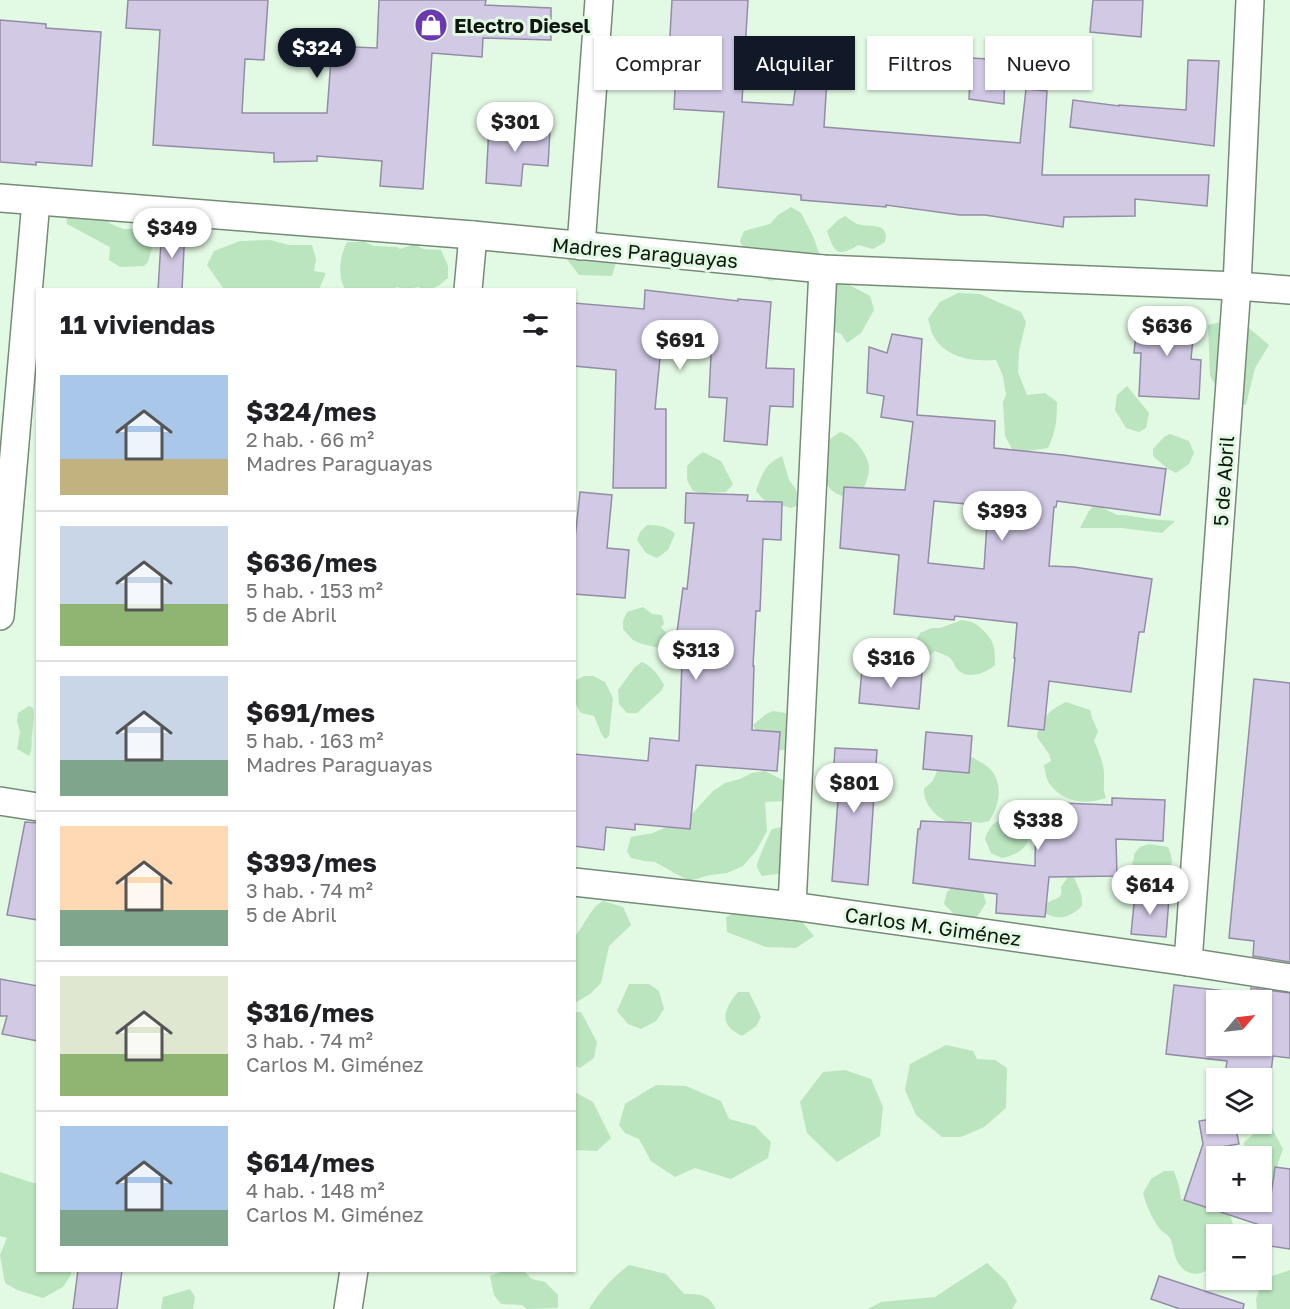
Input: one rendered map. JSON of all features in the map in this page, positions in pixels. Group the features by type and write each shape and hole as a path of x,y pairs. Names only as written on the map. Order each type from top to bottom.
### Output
{"street":[{"path":"581,246 599,0"},
{"name":"5 de Abril","path":"1188,962 1237,286 1250,0"},
{"name":"Madres Paraguayas","path":"0,198 473,235 823,269 1290,290"},
{"path":"0,616 36,201"},
{"path":"468,288 473,235"},
{"path":"792,906 823,269"},
{"path":"0,801 36,807"},
{"name":"Carlos M. Giménez","path":"576,882 792,906 1290,978"},
{"path":"348,1309 354,1272"}],"green space":[{"path":"65,200 99,204 109,223 123,229 137,229 147,236 153,245 148,262 144,266 120,267 109,260 110,247 67,224"},
{"path":"791,207 801,213 819,253 814,264 788,278 769,281 746,256 740,241 744,231 770,224 778,215"},
{"path":"845,216 857,224 882,228 886,235 885,242 873,249 858,245 845,252 837,251 827,231"},
{"path":"598,231 605,235 617,259 612,276 579,275 566,258 580,233"},
{"path":"270,240 289,245 312,245 316,259 314,271 326,273 319,288 223,288 207,265 214,251 240,241"},
{"path":"347,242 365,242 374,246 400,249 415,244 423,249 441,250 448,266 448,278 433,288 345,288 340,265"},
{"path":"836,278 870,296 874,310 861,333 847,343 841,334 826,328"},
{"path":"958,293 980,294 1021,312 1026,322 1019,351 1018,372 1027,395 1045,393 1057,402 1056,425 1048,448 1014,453 1005,436 1003,402 1006,395 1003,376 996,360 960,357 943,348 932,333 928,319 940,302"},
{"path":"1237,318 1269,345 1255,368 1246,405 1223,399 1210,376 1208,325"},
{"path":"1127,386 1149,413 1146,428 1139,432 1126,428 1115,410 1117,395"},
{"path":"840,432 854,441 863,451 868,463 867,480 856,499 835,493 821,476 829,440"},
{"path":"1170,434 1189,441 1194,453 1189,464 1176,473 1153,456 1153,449"},
{"path":"703,452 721,461 733,484 726,492 693,491 687,480 687,466"},
{"path":"782,456 789,480 801,504 791,508 765,501 756,491 765,470"},
{"path":"1095,504 1117,515 1175,521 1162,533 1122,528 1080,528"},
{"path":"647,525 662,526 675,534 668,550 657,558 646,553 637,540 640,532"},
{"path":"643,607 652,614 662,615 664,624 661,627 671,642 660,648 642,644 633,640 623,629 623,621 627,612"},
{"path":"962,620 975,624 990,638 995,665 982,673 967,675 958,670 949,657 935,651 928,657 915,659 911,651 920,633"},
{"path":"642,662 655,672 664,685 662,690 637,713 627,713 619,704 618,690 635,667"},
{"path":"584,676 593,676 605,682 613,698 609,736 605,739 594,716 581,713 576,705 576,680"},
{"path":"1066,702 1090,710 1098,731 1094,741 1103,764 1106,798 1075,801 1061,795 1048,781 1044,765 1051,761 1037,737 1038,730 1047,715"},
{"path":"29,706 33,708 34,715 29,756 17,749 20,732 17,721 18,713"},
{"path":"773,711 786,713 800,729 791,749 771,751 765,746 753,725"},
{"path":"967,754 992,771 997,780 998,798 989,821 981,823 965,821 953,825 942,819 929,806 924,788 930,784 938,767"},
{"path":"765,771 785,781 787,801 765,802 767,831 756,851 743,866 727,873 689,881 655,862 631,858 627,851 631,837 653,833 682,820 693,813 713,791 725,783 752,773"},
{"path":"1010,819 1022,823 1030,836 1020,851 1002,858 991,853 985,839 993,824"},
{"path":"786,826 785,873 762,876 757,865 770,832 772,829"},
{"path":"1149,844 1168,847 1172,861 1167,883 1155,889 1137,880 1132,862 1134,854 1140,847"},
{"path":"1072,874 1081,893 1082,906 1064,917 1044,913 1042,908 1059,898 1061,887"},
{"path":"956,884 983,892 986,903 977,917 964,921 944,904 947,892"},
{"path":"603,901 623,907 631,925 609,946 601,983 590,994 576,1002 576,935"},
{"path":"744,910 798,917 814,936 796,948 766,947 727,932 726,917"},
{"path":"629,984 649,984 659,991 664,1009 656,1021 641,1029 628,1024 617,1011"},
{"path":"738,992 749,992 761,1017 756,1026 742,1036 729,1026 725,1016 729,1004"},
{"path":"576,1012 581,1012 597,1042 594,1058 580,1068 576,1066"},
{"path":"946,1045 973,1051 977,1059 995,1060 1007,1068 1006,1108 984,1127 961,1137 942,1137 916,1115 905,1090 910,1064"},
{"path":"845,1070 871,1079 883,1107 880,1136 837,1162 807,1133 800,1102 823,1072"},
{"path":"656,1085 686,1086 721,1101 729,1119 755,1126 771,1142 768,1158 731,1179 695,1168 675,1177 651,1161 639,1139 625,1133 619,1125 625,1104"},
{"path":"576,1093 593,1102 611,1138 597,1151 576,1150"},
{"path":"1272,1129 1283,1149 1278,1163 1275,1196 1272,1196 1272,1146 1244,1146 1244,1142 1254,1134 1272,1134"},
{"path":"1164,1171 1174,1171 1181,1199 1193,1204 1206,1205 1206,1212 1229,1212 1233,1224 1206,1224 1206,1271 1188,1272 1178,1263 1170,1238 1154,1220 1143,1193 1151,1179"},
{"path":"0,1172 36,1183 36,1272 71,1272 63,1287 43,1298 17,1290 5,1283 0,1255 7,1238 0,1236"},
{"path":"987,1263 1006,1281 1017,1301 1012,1309 868,1309 881,1302 935,1297"},
{"path":"629,1265 666,1274 684,1294 703,1296 710,1300 716,1309 589,1309 607,1285"},
{"path":"1290,1270 1290,1309 1257,1309 1256,1299 1259,1290 1272,1290 1272,1276"},
{"path":"501,1272 525,1272 532,1279 545,1282 558,1295 558,1308 527,1309 522,1305 501,1304 494,1295 490,1276"},
{"path":"190,1289 195,1297 193,1309 161,1309 163,1297"}],"building":[{"path":"128,0 268,0 264,60 245,59 242,113 327,113 332,46 377,48 379,0 486,0 485,5 551,8 551,40 483,38 482,57 432,53 423,189 380,186 382,161 317,156 317,161 274,162 274,153 153,145 160,30 126,28"},
{"path":"672,0 748,0 746,36 734,36 734,90 743,90 742,102 793,105 795,90 826,90 824,127 1020,143 1026,90 1047,91 1042,175 1209,175 1207,206 1135,199 1135,216 1064,217 1063,227 985,215 960,215 886,205 886,207 801,200 801,195 718,187 724,112 674,109 675,90 722,90 722,36 670,36"},
{"path":"1093,0 1143,0 1141,37 1090,32"},
{"path":"0,20 46,24 46,28 101,32 92,166 0,162"},
{"path":"973,58 985,59 985,90 1004,90 1004,104 969,99 969,90 973,90"},
{"path":"1188,60 1219,61 1214,146 1070,127 1073,100 1119,106 1186,110"},
{"path":"489,126 550,130 548,166 523,164 521,186 486,183"},
{"path":"162,226 185,228 182,288 158,288"},
{"path":"645,290 738,301 738,299 771,302 766,368 794,369 793,407 770,406 767,445 724,441 727,398 709,397 711,355 661,348 655,409 666,409 666,488 613,488 616,370 576,366 576,303 644,309"},
{"path":"1138,313 1195,318 1191,359 1201,360 1199,399 1139,396 1141,353 1134,353"},
{"path":"892,334 922,339 917,415 995,421 994,448 1166,469 1160,515 1057,501 1054,507 1049,566 1074,567 1152,579 1144,632 1139,632 1131,692 1049,681 1044,730 1008,726 1017,623 955,616 954,620 894,614 899,555 840,548 844,487 905,490 913,422 881,417 884,396 867,393 869,347 887,353","holes":["934,501 988,506 984,569 928,563"]},
{"path":"580,492 612,495 607,548 629,550 625,598 576,594 576,529"},
{"path":"686,493 748,495 747,501 782,502 781,540 763,539 760,611 756,611 753,666 752,730 780,732 777,771 696,765 690,829 635,824 635,830 606,827 604,850 576,846 576,754 648,761 650,738 679,741 682,662 673,662 683,588 687,589 694,523 685,523"},
{"path":"862,669 922,673 919,709 859,703"},
{"path":"1254,679 1290,683 1290,962 1253,956 1254,941 1229,938"},
{"path":"926,732 972,736 969,773 923,769"},
{"path":"835,748 877,750 868,885 832,881 838,799 832,798"},
{"path":"1112,798 1165,800 1163,841 1116,839 1117,876 1049,877 1045,917 996,913 997,894 913,883 918,829 920,829 921,821 971,823 969,859 1035,866 1036,802 1112,805"},
{"path":"25,822 36,823 36,920 7,915"},
{"path":"1135,894 1169,898 1166,937 1131,934"},
{"path":"0,979 36,986 36,1041 2,1034 7,1016 0,1016"},
{"path":"1174,985 1217,990 1206,990 1206,1056 1272,1056 1272,991 1290,993 1290,1058 1273,1056 1272,1068 1226,1068 1227,1061 1166,1054"},
{"path":"1206,1120 1206,1134 1237,1134 1239,1144 1206,1146 1206,1207 1184,1200 1203,1144 1199,1121"},
{"path":"1275,1167 1290,1169 1290,1249 1272,1246 1272,1224 1257,1224 1220,1212 1272,1212"},
{"path":"78,1272 122,1272 117,1309 73,1309"},
{"path":"1159,1276 1244,1304 1243,1309 1180,1309 1151,1299"}],"place":[{"name":"Electro Diesel","path":"431,25"}]}
